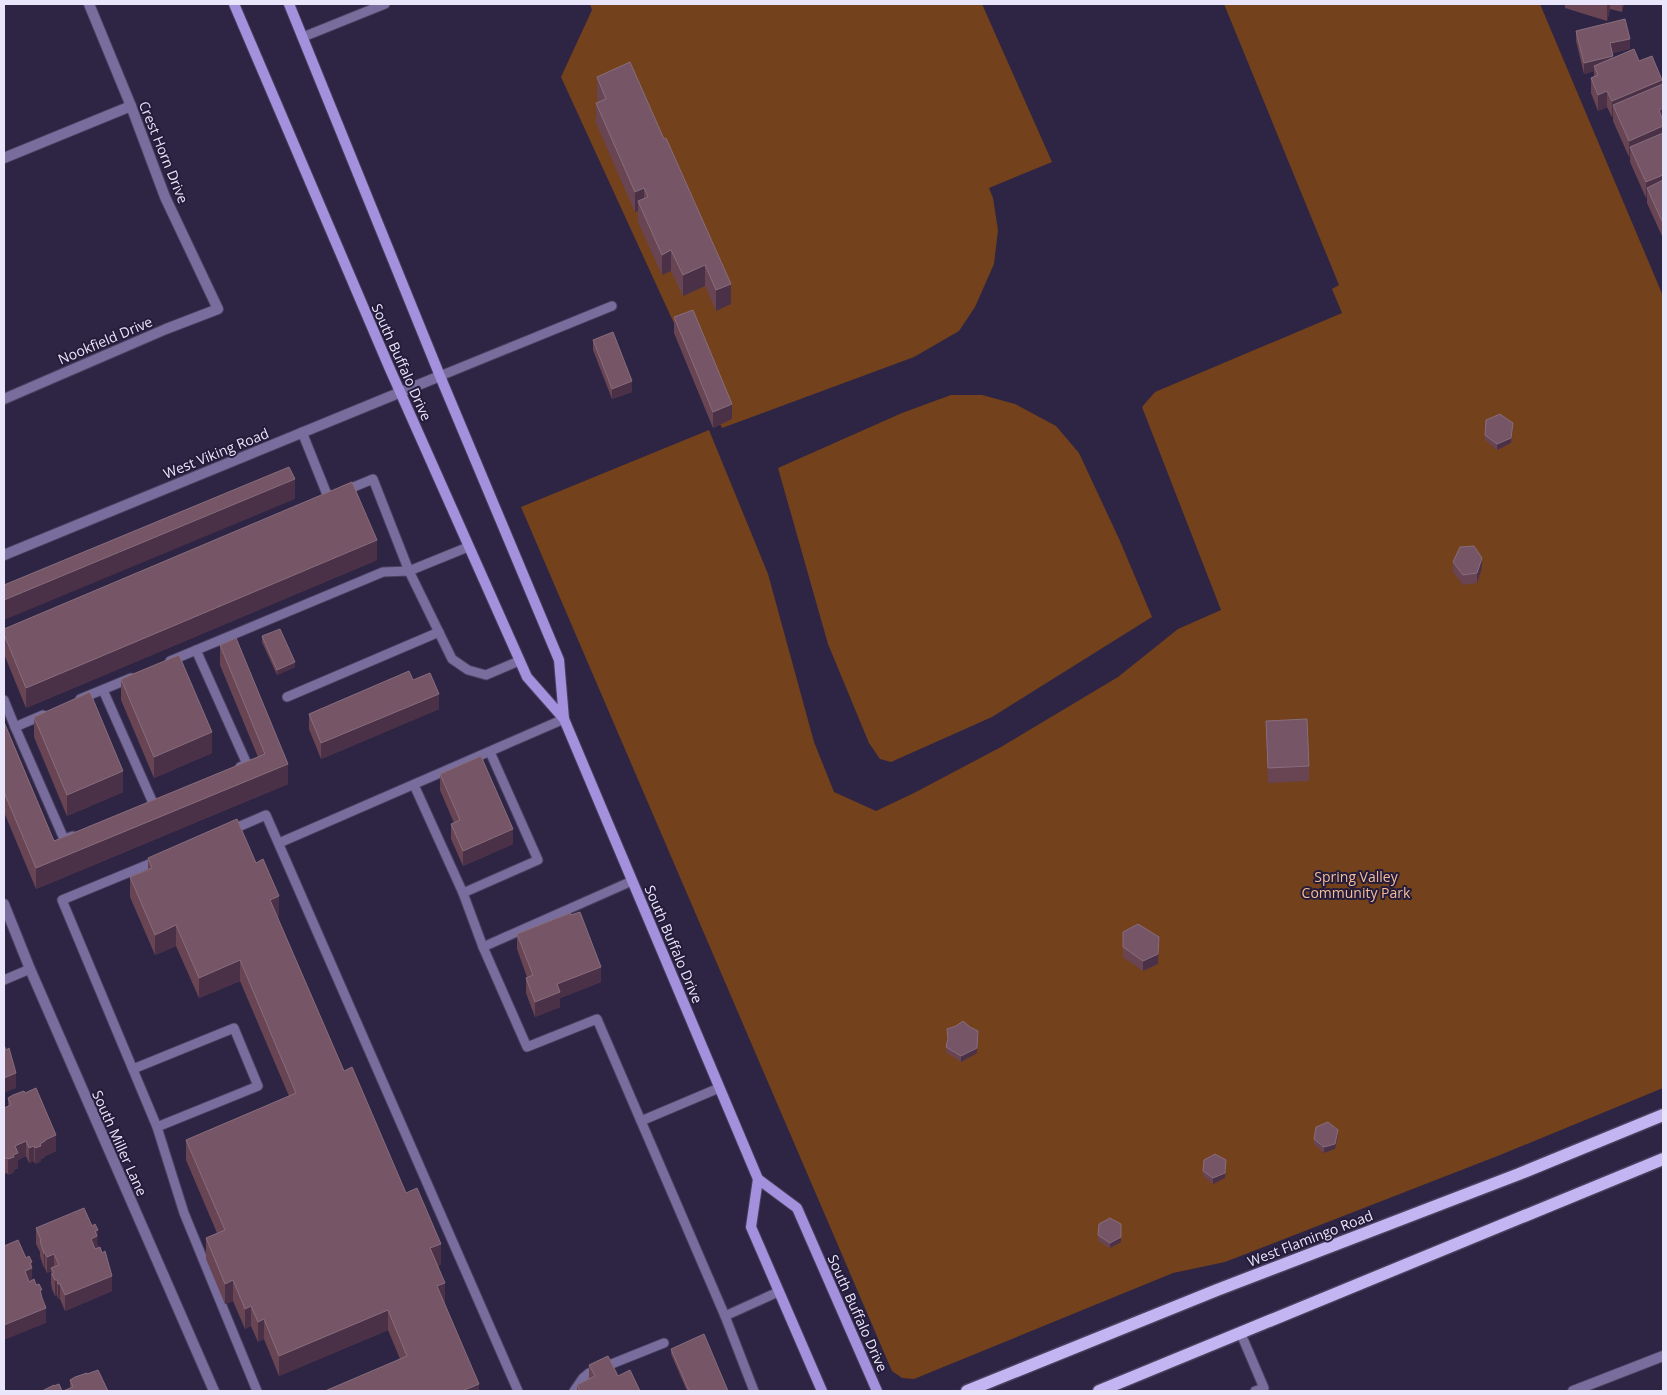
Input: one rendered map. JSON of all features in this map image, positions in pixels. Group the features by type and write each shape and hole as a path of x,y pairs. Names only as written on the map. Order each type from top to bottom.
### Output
{"main road":[{"name":"South Buffalo Drive","path":"234,4 400,392 526,677 564,719"},
{"name":"South Buffalo Drive","path":"289,4 440,376 560,660 564,719 719,1088 758,1179 797,1208 877,1391"},
{"name":"West Flamingo Road","path":"967,1391 1217,1290 1519,1174 1663,1114"},
{"path":"1099,1391 1663,1159"},
{"path":"758,1179 751,1227 822,1391"}],"street":[{"name":"Crest Horn Drive","path":"89,4 166,197 218,309"},
{"path":"4,158 131,106"},
{"name":"Nookfield Drive","path":"4,399 166,329 218,309"},
{"name":"West Viking Road","path":"4,554 440,376"},
{"name":"South Miller Lane","path":"4,904 30,969 214,1391"},
{"path":"1573,1391 1663,1356"}],"lane":[{"path":"303,37 385,4"},
{"path":"440,376 612,306"},
{"path":"302,432 324,499 373,479 409,571 452,659 468,670 486,675 519,661"},
{"path":"162,664 383,572 409,571 468,547"},
{"path":"287,697 439,632"},
{"path":"196,650 247,764 230,771"},
{"path":"68,704 137,675"},
{"path":"102,690 152,803"},
{"path":"4,700 64,839 82,832"},
{"path":"15,727 50,712"},
{"path":"279,843 564,719"},
{"path":"463,893 538,860 490,752"},
{"path":"414,785 463,893 483,947 527,1047 597,1019 725,1316 754,1391"},
{"path":"222,834 266,815 518,1391"},
{"path":"168,856 62,900 157,1127 184,1214 257,1391"},
{"path":"483,947 632,881"},
{"path":"4,980 30,969"},
{"path":"133,1069 234,1028 258,1086 157,1127"},
{"path":"641,1121 719,1088"},
{"path":"725,1316 778,1292"},
{"path":"1241,1334 1262,1390"},
{"path":"574,1391 589,1373 664,1343"}],"green space":[{"path":"590,4 982,4 1052,162 989,188 993,198 998,230 994,264 975,307 959,331 914,357 722,428 561,77 592,10"},
{"name":"Spring Valley Community Park","path":"1224,4 1540,4 1663,296 1663,1088 1500,1155 1225,1262 1173,1273 914,1379 902,1378 892,1371 521,507 709,430 768,574 814,742 834,792 876,811 1001,747 1118,677 1178,629 1221,610 1142,407 1155,392 1342,313 1332,289 1339,285"},
{"path":"951,395 982,395 1015,404 1056,426 1079,453 1120,541 1152,617 992,717 891,762 880,759 869,743 828,644 778,468 902,413"}],"building":[{"path":"1625,19 1630,39 1610,43 1613,56 1584,63 1576,31"},
{"path":"1634,49 1639,61 1652,56 1662,80 1612,101 1607,91 1598,95 1591,78 1598,75 1594,66"},
{"path":"630,62 731,284 716,290 705,265 683,275 671,250 662,255 638,201 648,197 644,188 635,192 596,103 606,99 597,77"},
{"path":"1663,84 1663,108 1659,110 1663,126 1629,141 1613,105"},
{"path":"1663,133 1663,175 1646,182 1630,147"},
{"path":"1663,180 1663,221 1662,221 1647,188"},
{"path":"693,310 732,404 713,412 674,317"},
{"path":"613,332 632,381 612,389 593,340"},
{"path":"1500,414 1513,423 1511,438 1497,444 1485,435 1486,420"},
{"path":"289,467 295,479 4,600 4,585"},
{"path":"352,482 377,540 26,688 4,634 4,629"},
{"path":"1474,546 1482,558 1477,573 1463,575 1453,562 1460,547"},
{"path":"280,629 295,662 277,670 262,636"},
{"path":"236,638 288,764 36,868 4,792 4,722 54,841 265,754 220,645"},
{"path":"179,655 212,732 154,757 121,679"},
{"path":"409,671 413,680 430,673 439,694 321,743 309,714"},
{"path":"90,692 123,771 67,795 34,717"},
{"path":"1307,719 1309,766 1268,768 1266,721"},
{"path":"481,756 513,829 463,851 451,824 460,820 440,774"},
{"path":"237,819 256,863 263,859 279,896 270,900 344,1071 352,1067 406,1193 417,1188 441,1244 430,1248 445,1283 437,1286 479,1384 462,1391 325,1391 407,1356 388,1310 279,1356 264,1319 258,1322 251,1306 245,1309 233,1280 225,1284 206,1238 225,1230 186,1140 296,1093 240,960 199,978 176,925 155,935 130,877 152,868 148,858"},
{"path":"580,912 601,967 557,984 560,992 535,1002 526,978 533,975 517,934 570,913 571,915"},
{"path":"1138,924 1159,937 1158,954 1143,961 1123,947 1123,932"},
{"path":"963,1021 978,1031 977,1048 961,1056 946,1047 947,1029"},
{"path":"4,1045 6,1050 9,1048 16,1073 4,1078"},
{"path":"36,1088 56,1135 45,1140 40,1144 41,1146 35,1148 34,1146 29,1148 26,1141 15,1146 18,1153 13,1155 14,1157 4,1158 4,1108 11,1105 8,1098"},
{"path":"1328,1122 1338,1130 1335,1144 1324,1147 1314,1139 1316,1127"},
{"path":"1215,1154 1226,1160 1225,1173 1213,1178 1203,1171 1204,1160"},
{"path":"84,1208 92,1226 95,1224 98,1230 95,1231 97,1236 91,1239 95,1249 100,1247 102,1253 105,1251 112,1276 65,1295 60,1284 58,1284 52,1274 54,1273 51,1268 59,1265 54,1254 47,1257 44,1253 36,1228"},
{"path":"1110,1218 1121,1224 1121,1237 1110,1243 1098,1235 1099,1224"},
{"path":"18,1240 26,1258 29,1256 32,1262 30,1263 32,1268 25,1271 29,1282 34,1279 36,1285 39,1284 46,1308 4,1325 4,1246"},
{"path":"704,1334 728,1391 689,1391 671,1349"},
{"path":"608,1356 618,1376 630,1370 640,1391 580,1391 577,1385 595,1376 589,1365"},
{"path":"98,1370 108,1391 63,1391 73,1387 70,1380 75,1377"},
{"path":"59,1384 62,1391 42,1391 54,1385"}]}
